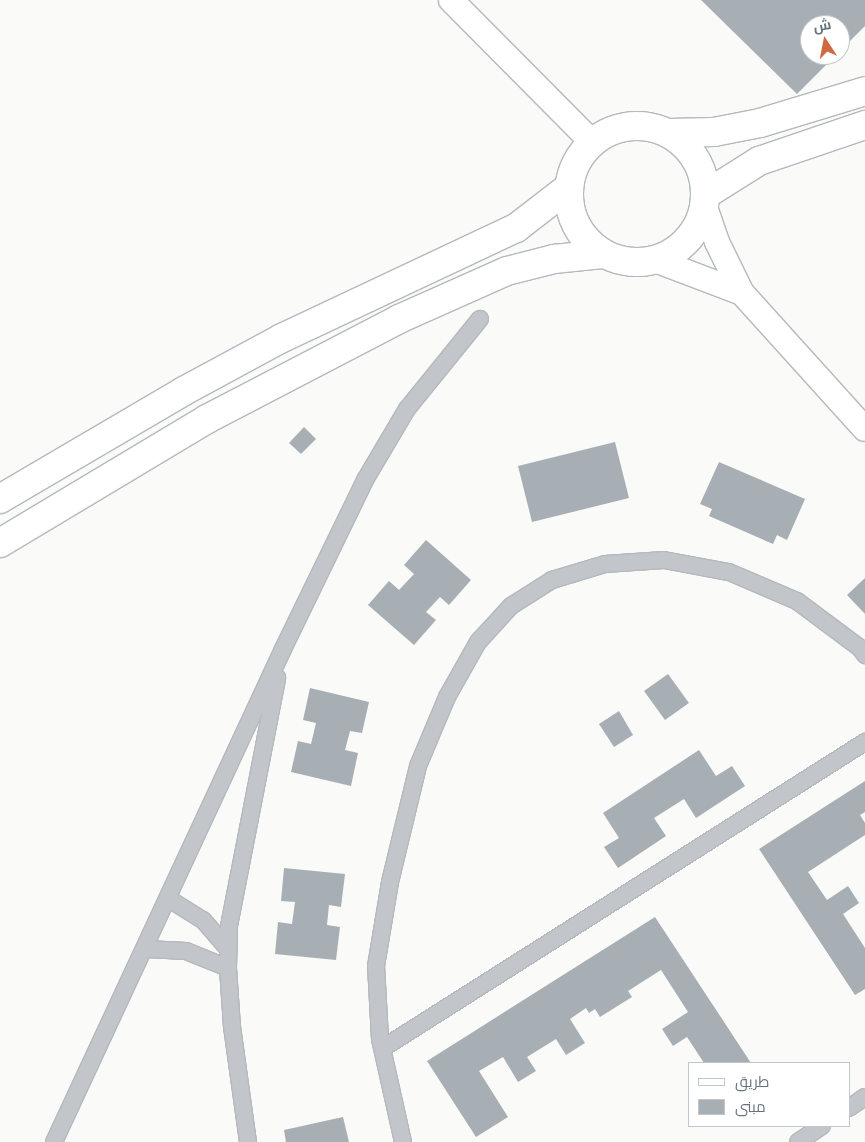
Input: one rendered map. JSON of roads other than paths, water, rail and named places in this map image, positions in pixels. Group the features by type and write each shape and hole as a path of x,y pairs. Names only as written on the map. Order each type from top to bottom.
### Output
{"highway":[{"path":"668,133 695,159 704,183 705,201 689,238 680,248 655,260 628,262 603,254 583,237 576,226 568,201 568,188 576,163 592,142 615,129 628,126 642,126 668,133 737,128 865,91"},
{"path":"705,201 759,162 865,125"},
{"path":"0,499 176,395 282,338 382,289 510,231 568,188"},
{"path":"0,543 198,424 398,319 500,274 554,259 603,254"}],"main road":[{"path":"451,0 592,142"},
{"path":"705,201 720,251 742,293 865,429"},
{"path":"655,260 742,293"}],"street":[{"path":"54,1142 146,950 283,649 365,480 407,409 480,319"},
{"path":"403,1142 383,1048 376,966 390,882 418,766 448,697 478,642 511,606 552,580 605,564 664,560 729,572 797,601 860,648 865,655"},
{"path":"248,1142 228,968 228,949 232,902 283,649"},
{"path":"383,1048 865,742"},
{"path":"169,899 203,920 228,949"},
{"path":"146,950 186,951 228,968"},
{"path":"850,1107 865,1097"},
{"path":"798,1142 820,1127"}]}
